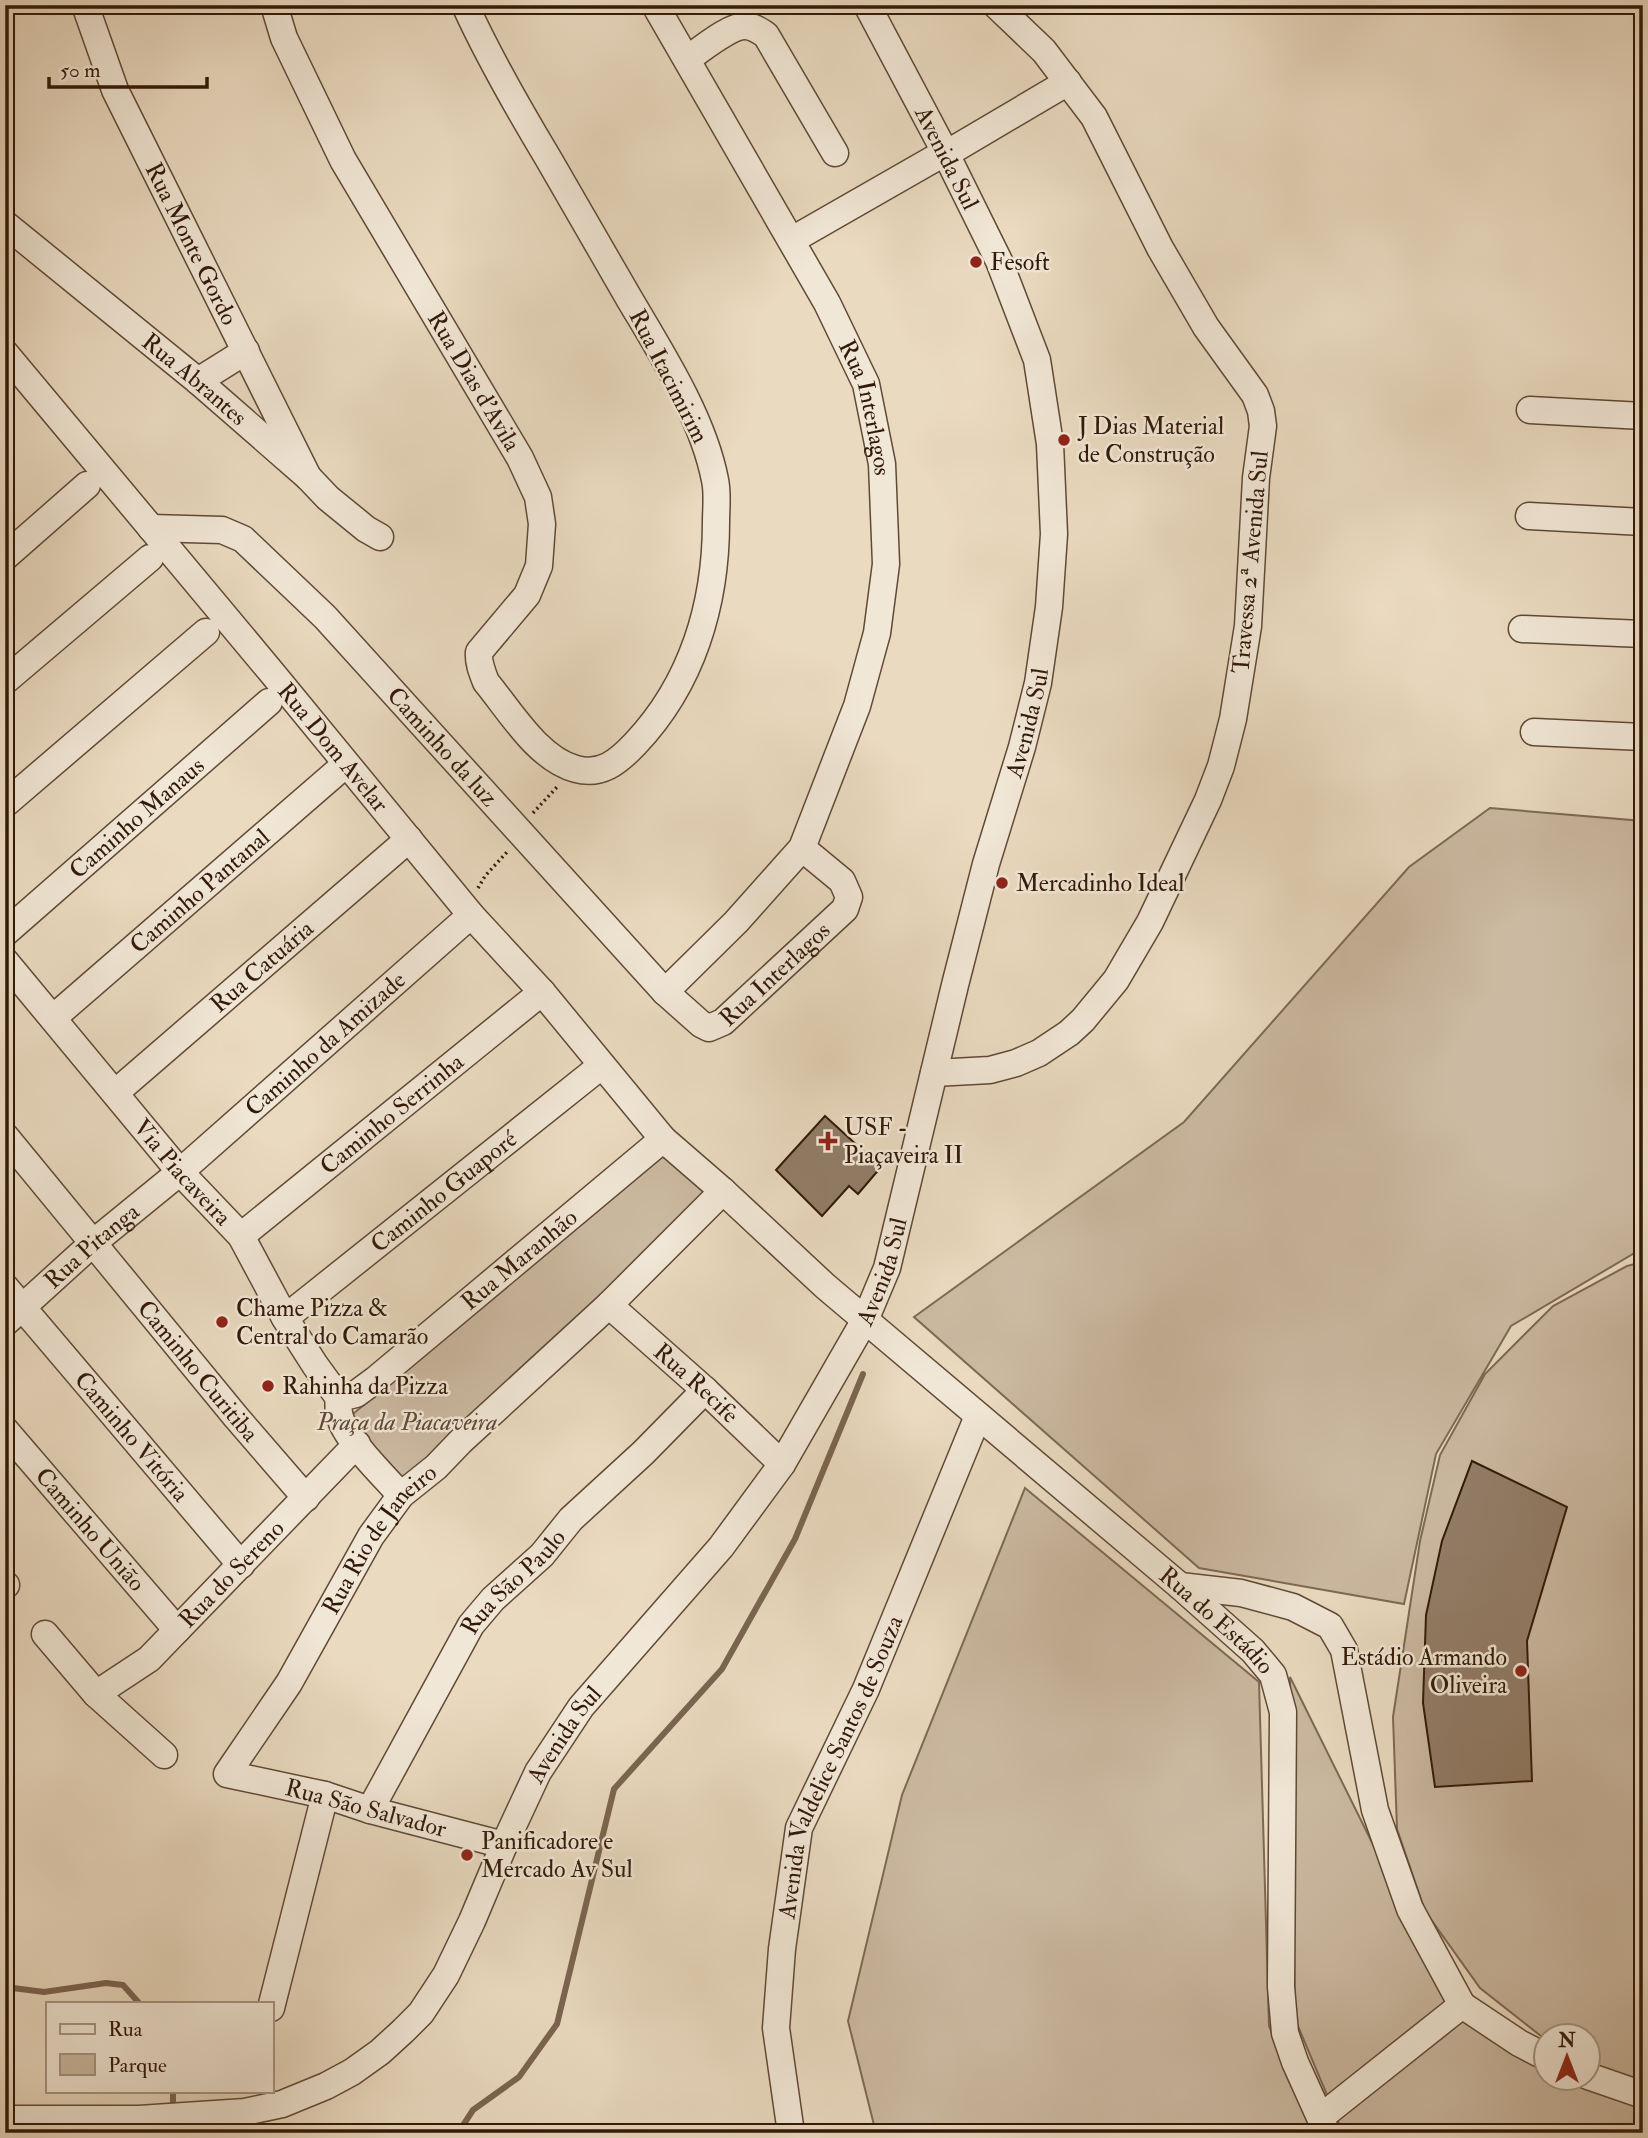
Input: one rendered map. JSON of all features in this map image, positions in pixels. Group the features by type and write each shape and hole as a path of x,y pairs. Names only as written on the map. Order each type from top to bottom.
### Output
{"street":[{"name":"Rua Monte Gordo","path":"85,5 116,90 308,477"},
{"name":"Rua Dias d'Avila","path":"274,5 284,38 343,160 520,458 538,497 542,524 540,566 527,595 479,652 479,656 486,682 542,751"},
{"name":"Rua Itacimirim","path":"465,5 493,65 657,345 699,426 716,482 714,574 705,621 684,676 662,711 629,750 608,768 591,771 574,769 542,751"},
{"name":"Rua Interlagos","path":"654,5 792,240 827,303 866,384 882,464 886,564 877,633 857,706 802,848 736,922 665,992"},
{"name":"Avenida Sul","path":"5,2119 134,2124 216,2115 248,2101 282,2104 352,2072 380,2052 421,2013 446,1975 538,1772 581,1707 720,1547 782,1464 866,1318 887,1268 986,864 1022,747 1038,683 1049,607 1054,534 1050,444 1037,360 1005,273 867,5"},
{"name":"Travessa 2ª Avenida Sul","path":"934,1073 990,1070 1016,1063 1039,1053 1069,1033 1115,980 1150,922 1208,800 1221,766 1233,719 1248,626 1256,478 1264,426 1255,395 1206,327 1160,248 1094,117 1044,51 996,5"},
{"path":"687,59 733,28 746,26 757,29 766,35 835,153"},
{"path":"792,240 1068,82"},
{"name":"Rua Abrantes","path":"5,223 198,381 344,511 380,537"},
{"path":"198,381 246,351"},
{"name":"Rua Dom Avelar","path":"5,353 471,915 542,992 663,1139 723,1191"},
{"path":"1530,410 1643,416"},
{"path":"5,557 88,485"},
{"path":"1529,516 1643,522"},
{"name":"Caminho da luz","path":"151,528 222,530 243,539 325,617 665,992 701,1024"},
{"path":"5,681 150,558"},
{"path":"1522,629 1643,634"},
{"path":"5,804 206,632"},
{"name":"Caminho Manaus","path":"5,933 269,702"},
{"path":"1534,732 1643,737"},
{"name":"Caminho Pantanal","path":"53,1018 346,764"},
{"name":"Rua Catuária","path":"115,1093 409,839"},
{"name":"Rua Interlagos","path":"701,1024 709,1028 723,1022 845,909 849,897 842,881 802,848"},
{"name":"Caminho da Amizade","path":"180,1172 471,915"},
{"name":"Via Piacaveira","path":"5,961 180,1172 241,1236 285,1318 339,1398"},
{"name":"Caminho Serrinha","path":"241,1236 542,992"},
{"name":"Caminho Guaporé","path":"285,1318 601,1066"},
{"name":"Caminho Curitiba","path":"5,1136 306,1498"},
{"name":"Rua Maranhão","path":"339,1398 356,1394 375,1380 663,1139"},
{"name":"Rua Pitanga","path":"14,1315 93,1243 180,1172"},
{"name":"Rua do Estádio","path":"723,1191 825,1286 866,1318 1253,1650 1273,1675 1283,1712 1280,1987 1285,2033 1295,2062 1324,2125"},
{"name":"Rua Rio de Janeiro","path":"227,1774 289,1683 371,1536 401,1494 436,1467 610,1305 723,1191"},
{"name":"Caminho Vitória","path":"5,1287 14,1315 241,1565"},
{"name":"Rua Recife","path":"610,1305 782,1464"},
{"name":"Rua São Paulo","path":"370,1810 471,1625 493,1599 541,1556 571,1519 643,1453 705,1390"},
{"path":"339,1398 341,1421 378,1471 401,1494"},
{"name":"Avenida Valdelice Santos de Souza","path":"791,2133 776,2028 782,1950 799,1828 866,1689 978,1416"},
{"name":"Caminho União","path":"5,1430 177,1630"},
{"name":"Rua do Sereno","path":"96,1694 149,1658 357,1444"},
{"path":"1180,1586 1241,1593 1293,1607 1330,1626 1344,1650 1375,1810 1410,1909 1462,2006 1532,2050"},
{"path":"45,1634 96,1694 164,1755"},
{"name":"Rua São Salvador","path":"227,1774 325,1795 370,1810 504,1845"},
{"path":"273,2002 325,1795"},
{"path":"1324,2125 1462,2006"},
{"path":"1602,2081 1643,2095"}],"green space":[{"path":"1490,808 1643,821 1643,1248 1511,1326 1436,1454 1404,1604 1199,1568 914,1317 1184,1122 1409,867"},
{"name":"Praça da Piacaveira","path":"666,1154 709,1193 405,1481 348,1418"},
{"name":"Estádio Armando Oliveira","path":"1643,1262 1643,2083 1626,2079 1602,2067 1602,2022 1532,2022 1532,2029 1480,1988 1425,1911 1397,1829 1393,1717 1420,1541 1440,1455 1485,1374 1553,1306 1627,1266"},
{"path":"1025,1488 1259,1682 1269,2026 1314,2133 876,2133 848,2021 902,1795"},
{"path":"1290,1677 1458,2016 1532,2055 1532,2092 1602,2092 1602,2088 1643,2104 1643,2133 1343,2133 1295,2019"}],"building":[{"name":"USF - Piaçaveira II","path":"825,1116 881,1167 858,1194 849,1186 822,1216 776,1170"},
{"name":"Estádio Armando Oliveira","path":"1472,1461 1567,1507 1527,1641 1532,1781 1435,1787 1423,1703 1426,1615 1442,1541"}],"waterway":[{"path":"458,2133 473,2110 519,2077 557,2024 614,1789 722,1669 795,1539 863,1374"},
{"path":"5,1987 44,1992 106,1983 123,1985 138,2002"},
{"path":"173,2092 173,2110"}],"place":[{"name":"Fesoft","path":"976,262"},
{"name":"J Dias Material de Construção","path":"1064,440"},
{"name":"Mercadinho Ideal","path":"1002,883"},
{"name":"USF - Piaçaveira II","path":"828,1141"},
{"name":"Chame Pizza & Central do Camarão","path":"222,1322"},
{"name":"Rahinha da Pizza","path":"268,1386"},
{"name":"Estádio Armando Oliveira","path":"1521,1671"},
{"name":"Panificadore e Mercado Av Sul","path":"467,1855"}]}
